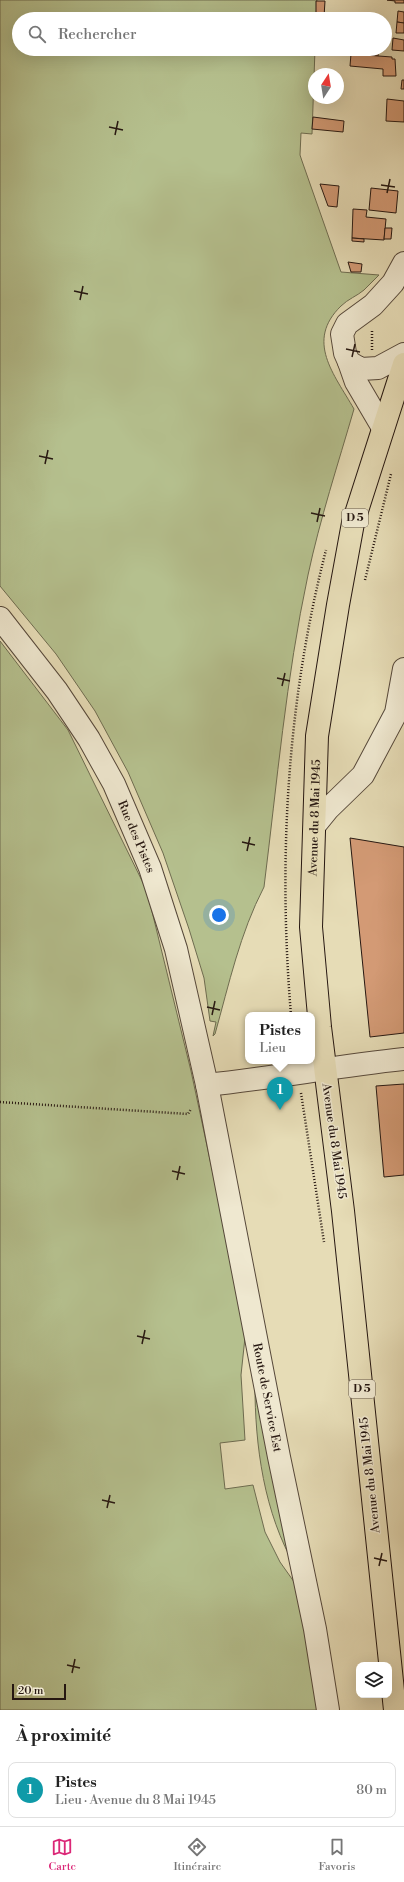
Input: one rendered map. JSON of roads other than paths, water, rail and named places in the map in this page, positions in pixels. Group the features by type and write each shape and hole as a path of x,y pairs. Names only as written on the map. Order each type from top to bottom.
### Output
{"main road":[{"name":"Avenue du 8 Mai 1945","path":"395,1710 344,1219 324,1069 311,927 318,736 338,605 353,523 404,364"}],"street":[{"path":"383,428 356,382 345,353 342,342 342,334 347,324 373,305 388,289 404,263"},
{"path":"349,362 361,369 374,369 404,354"},
{"name":"Rue des Pistes","path":"0,618 57,691 114,784 150,868 176,949 207,1085"},
{"path":"315,825 328,809 363,775 396,713 404,669"},
{"path":"207,1085 404,1059"},
{"name":"Route de Service Est","path":"207,1085 277,1449 315,1629 328,1710"}],"place":[{"name":"Pistes","path":"280,1110"}]}
